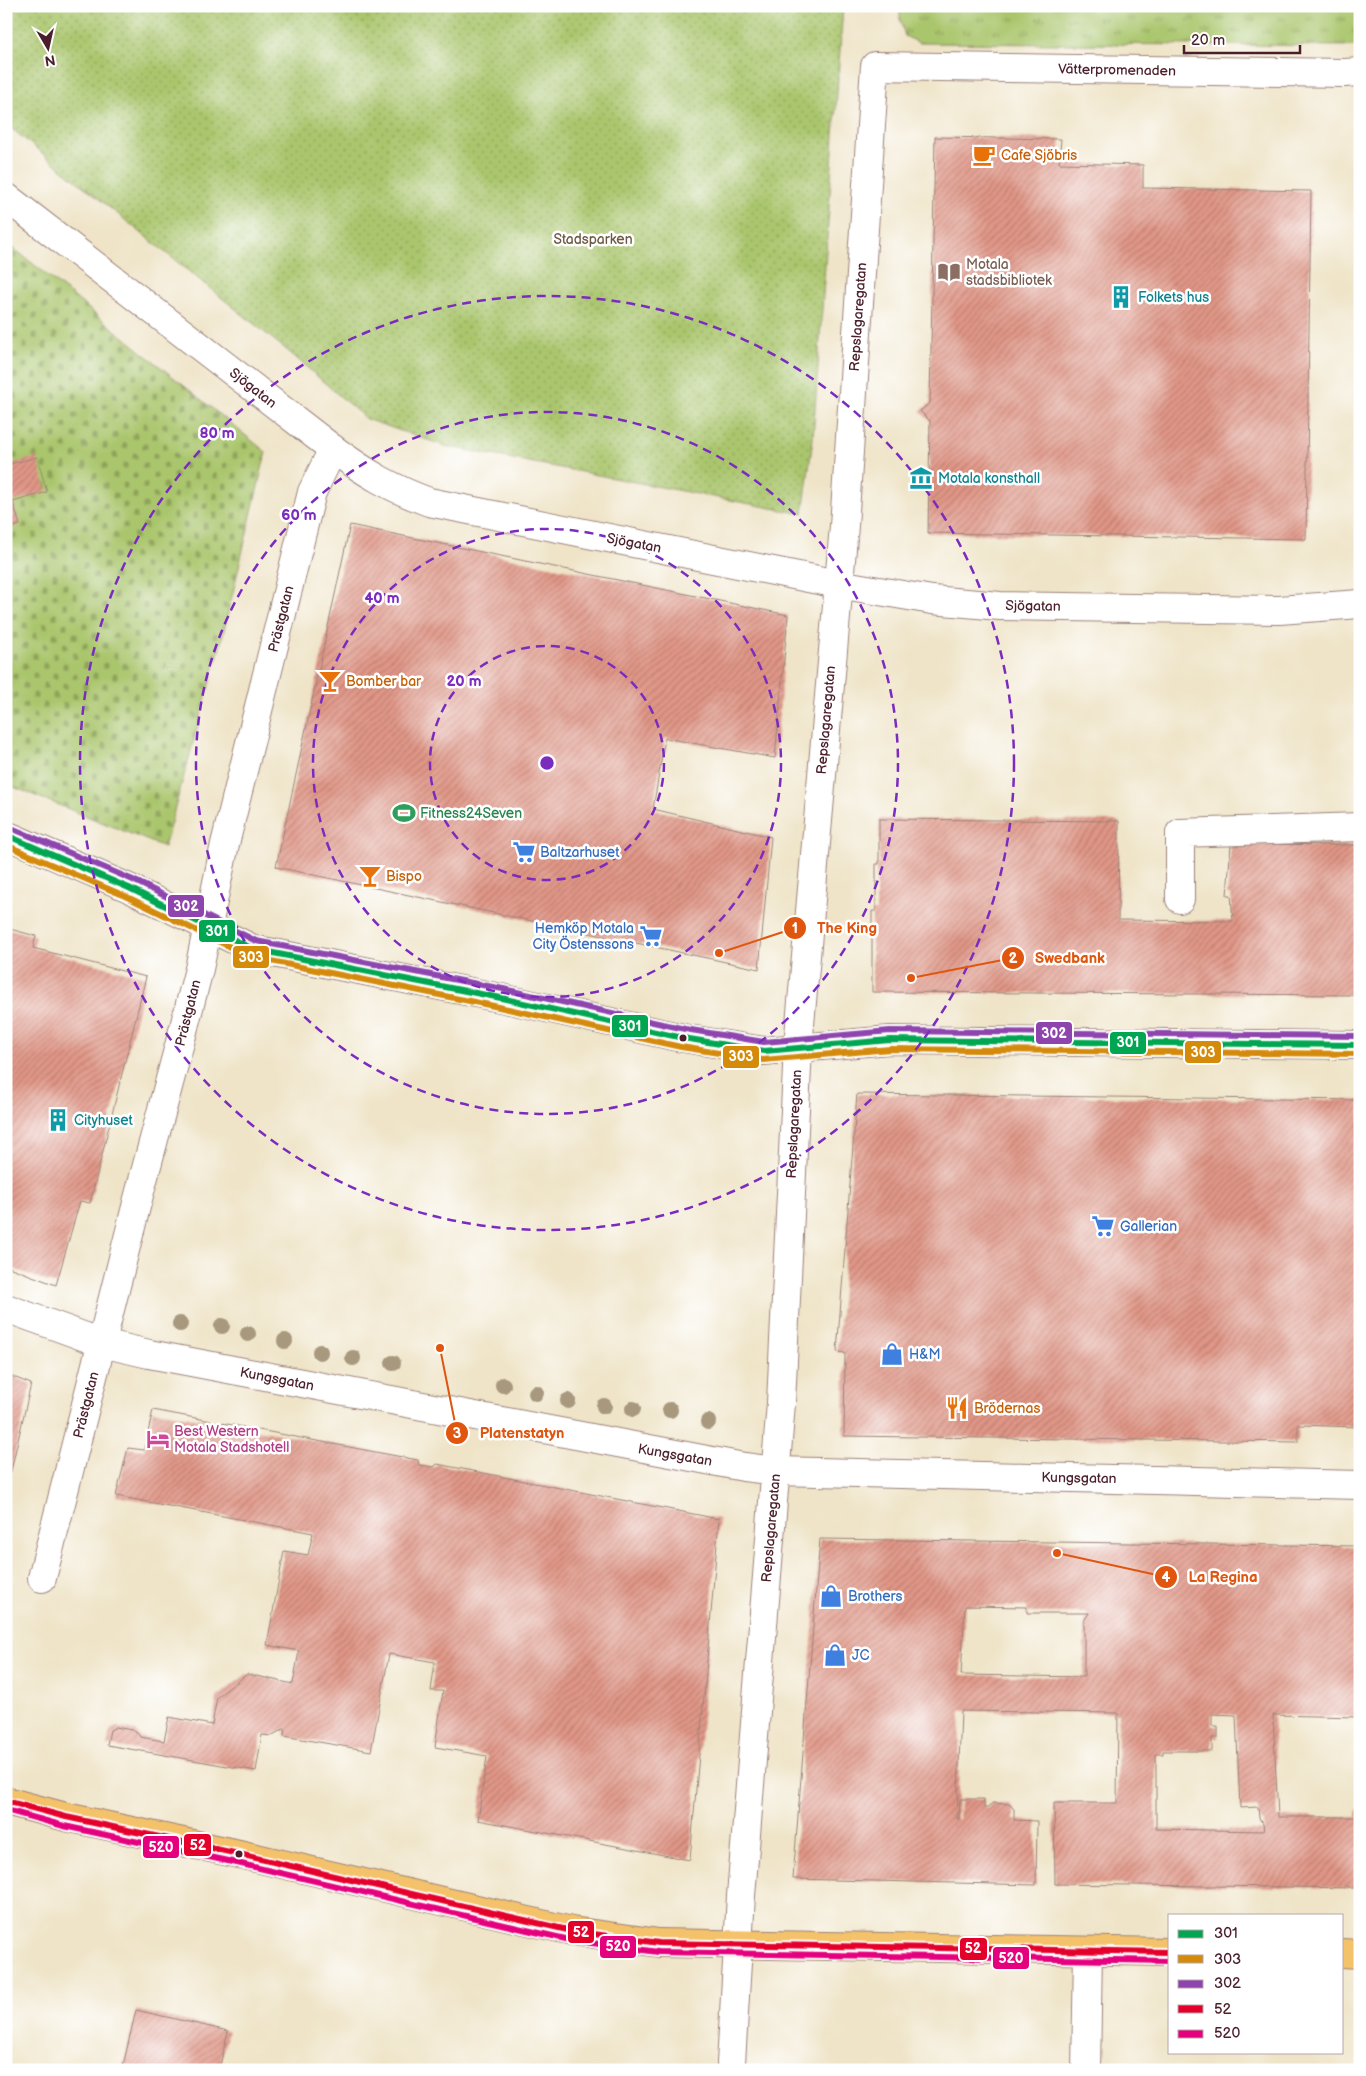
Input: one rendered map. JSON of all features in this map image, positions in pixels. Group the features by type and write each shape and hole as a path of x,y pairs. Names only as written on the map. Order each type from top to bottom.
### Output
{"main road":[{"path":"6,1801 66,1817 248,1856 572,1930 659,1943 1168,1952"},
{"path":"1344,1954 1360,1954"}],"street":[{"name":"Vätterpromenaden","path":"875,66 1360,72"},
{"name":"Repslagaregatan","path":"731,2063 738,1945 776,1471 798,1047 838,584 875,66"},
{"name":"Sjögatan","path":"6,197 369,475 401,492 429,502 838,584 932,600 1000,606 1269,610 1360,604"},
{"name":"Prästgatan","path":"42,1578 139,1195 183,1031 225,844 312,492 333,449"},
{"path":"1180,899 1180,834 1360,827"},
{"path":"6,835 208,925 253,948 492,996 683,1038 764,1051 890,1040 1360,1045"},
{"name":"Kungsgatan","path":"6,1308 102,1344 149,1354 684,1457 776,1471 1360,1485"},
{"path":"1086,2070 1088,1951"}],"green space":[{"name":"Stadsparken","path":"12,6 843,6 813,438 803,514 445,446 366,419 294,356 6,124 6,13"},
{"path":"900,6 1360,6 1360,46 920,43 905,36 900,20"},
{"path":"6,242 266,452 221,643 164,847 6,784"}],"building":[{"name":"Folkets hus","path":"935,137 1061,139 1059,163 1143,165 1143,188 1311,191 1306,539 928,533 930,421 920,411 930,403"},
{"path":"37,457 47,492 13,502 20,525 6,529 6,465"},
{"path":"350,525 788,615 775,758 665,738 653,809 771,837 759,969 276,867"},
{"path":"879,819 1119,821 1118,920 1233,921 1231,895 1227,895 1231,844 1360,845 1360,995 872,992 872,911 876,911 876,864 879,864"},
{"name":"Cityhuset","path":"6,928 36,936 33,948 146,977 90,1203 80,1201 56,1285 6,1266"},
{"name":"Gallerian","path":"857,1094 1360,1100 1360,1427 1298,1425 1298,1442 844,1436 845,1353 837,1352"},
{"path":"6,1374 31,1384 7,1488 6,1488"},
{"path":"153,1410 418,1460 419,1465 434,1467 437,1464 719,1519 690,1860 478,1820 487,1756 435,1747 443,1691 431,1691 435,1662 389,1654 371,1751 284,1736 285,1728 271,1736 262,1735 256,1771 107,1745 110,1730 116,1727 136,1731 140,1737 164,1741 169,1717 212,1725 217,1697 247,1674 293,1684 299,1651 267,1645 284,1551 308,1555 313,1533 116,1496 128,1448 144,1450"},
{"path":"820,1539 1360,1546 1360,1747 1356,1717 1273,1715 1278,1817 1357,1817 1357,1810 1360,1807 1360,1888 1055,1884 1054,1803 1117,1803 1118,1713 961,1711 957,1819 959,1819 960,1799 984,1799 984,1808 988,1808 992,1803 1009,1804 1014,1809 1014,1820 1037,1821 1036,1885 793,1879","holes":["965,1606 1027,1607 1027,1613 1089,1613 1084,1621 1084,1677 961,1675","1212,1714 1236,1715 1240,1808 1258,1807 1259,1818 1263,1824 1264,1831 1156,1829 1156,1754 1163,1754 1163,1751 1212,1751 1212,1738 1218,1738 1218,1726 1212,1726"]},
{"path":"136,2010 228,2031 219,2070 122,2070"}],"transit line":[{"name":"302","path":"9,827 133,880 256,941 503,989 685,1029 764,1042 890,1031 1360,1036"},
{"name":"301","path":"6,835 129,888 253,949 501,998 683,1038 764,1051 890,1040 1360,1045"},
{"name":"303","path":"6,845 125,896 251,957 499,1007 681,1047 763,1060 890,1049 1360,1054"},
{"name":"52","path":"6,1801 66,1817 239,1854 572,1931 659,1943 1168,1952"},
{"name":"520","path":"6,1810 64,1826 237,1863 570,1940 658,1952 1168,1961"}],"place":[{"name":"Cafe Sjöbris","path":"984,155"},
{"name":"Motala stadsbibliotek","path":"949,272"},
{"name":"Folkets hus","path":"1121,297"},
{"name":"Motala konsthall","path":"921,478"},
{"name":"Bomber bar","path":"330,681"},
{"name":"Fitness24Seven","path":"404,813"},
{"name":"Baltzarhuset","path":"524,852"},
{"name":"Bispo","path":"370,876"},
{"name":"Hemköp Motala City Östenssons","path":"651,936"},
{"name":"The King","path":"719,953"},
{"name":"Swedbank","path":"911,978"},
{"name":"Cityhuset","path":"58,1120"},
{"name":"Gallerian","path":"1103,1226"},
{"name":"Platenstatyn","path":"440,1348"},
{"name":"H&M","path":"892,1354"},
{"name":"Brödernas","path":"957,1408"},
{"name":"Best Western Motala Stadshotell","path":"158,1439"},
{"name":"La Regina","path":"1057,1553"},
{"name":"Brothers","path":"831,1596"},
{"name":"JC","path":"835,1655"}]}
